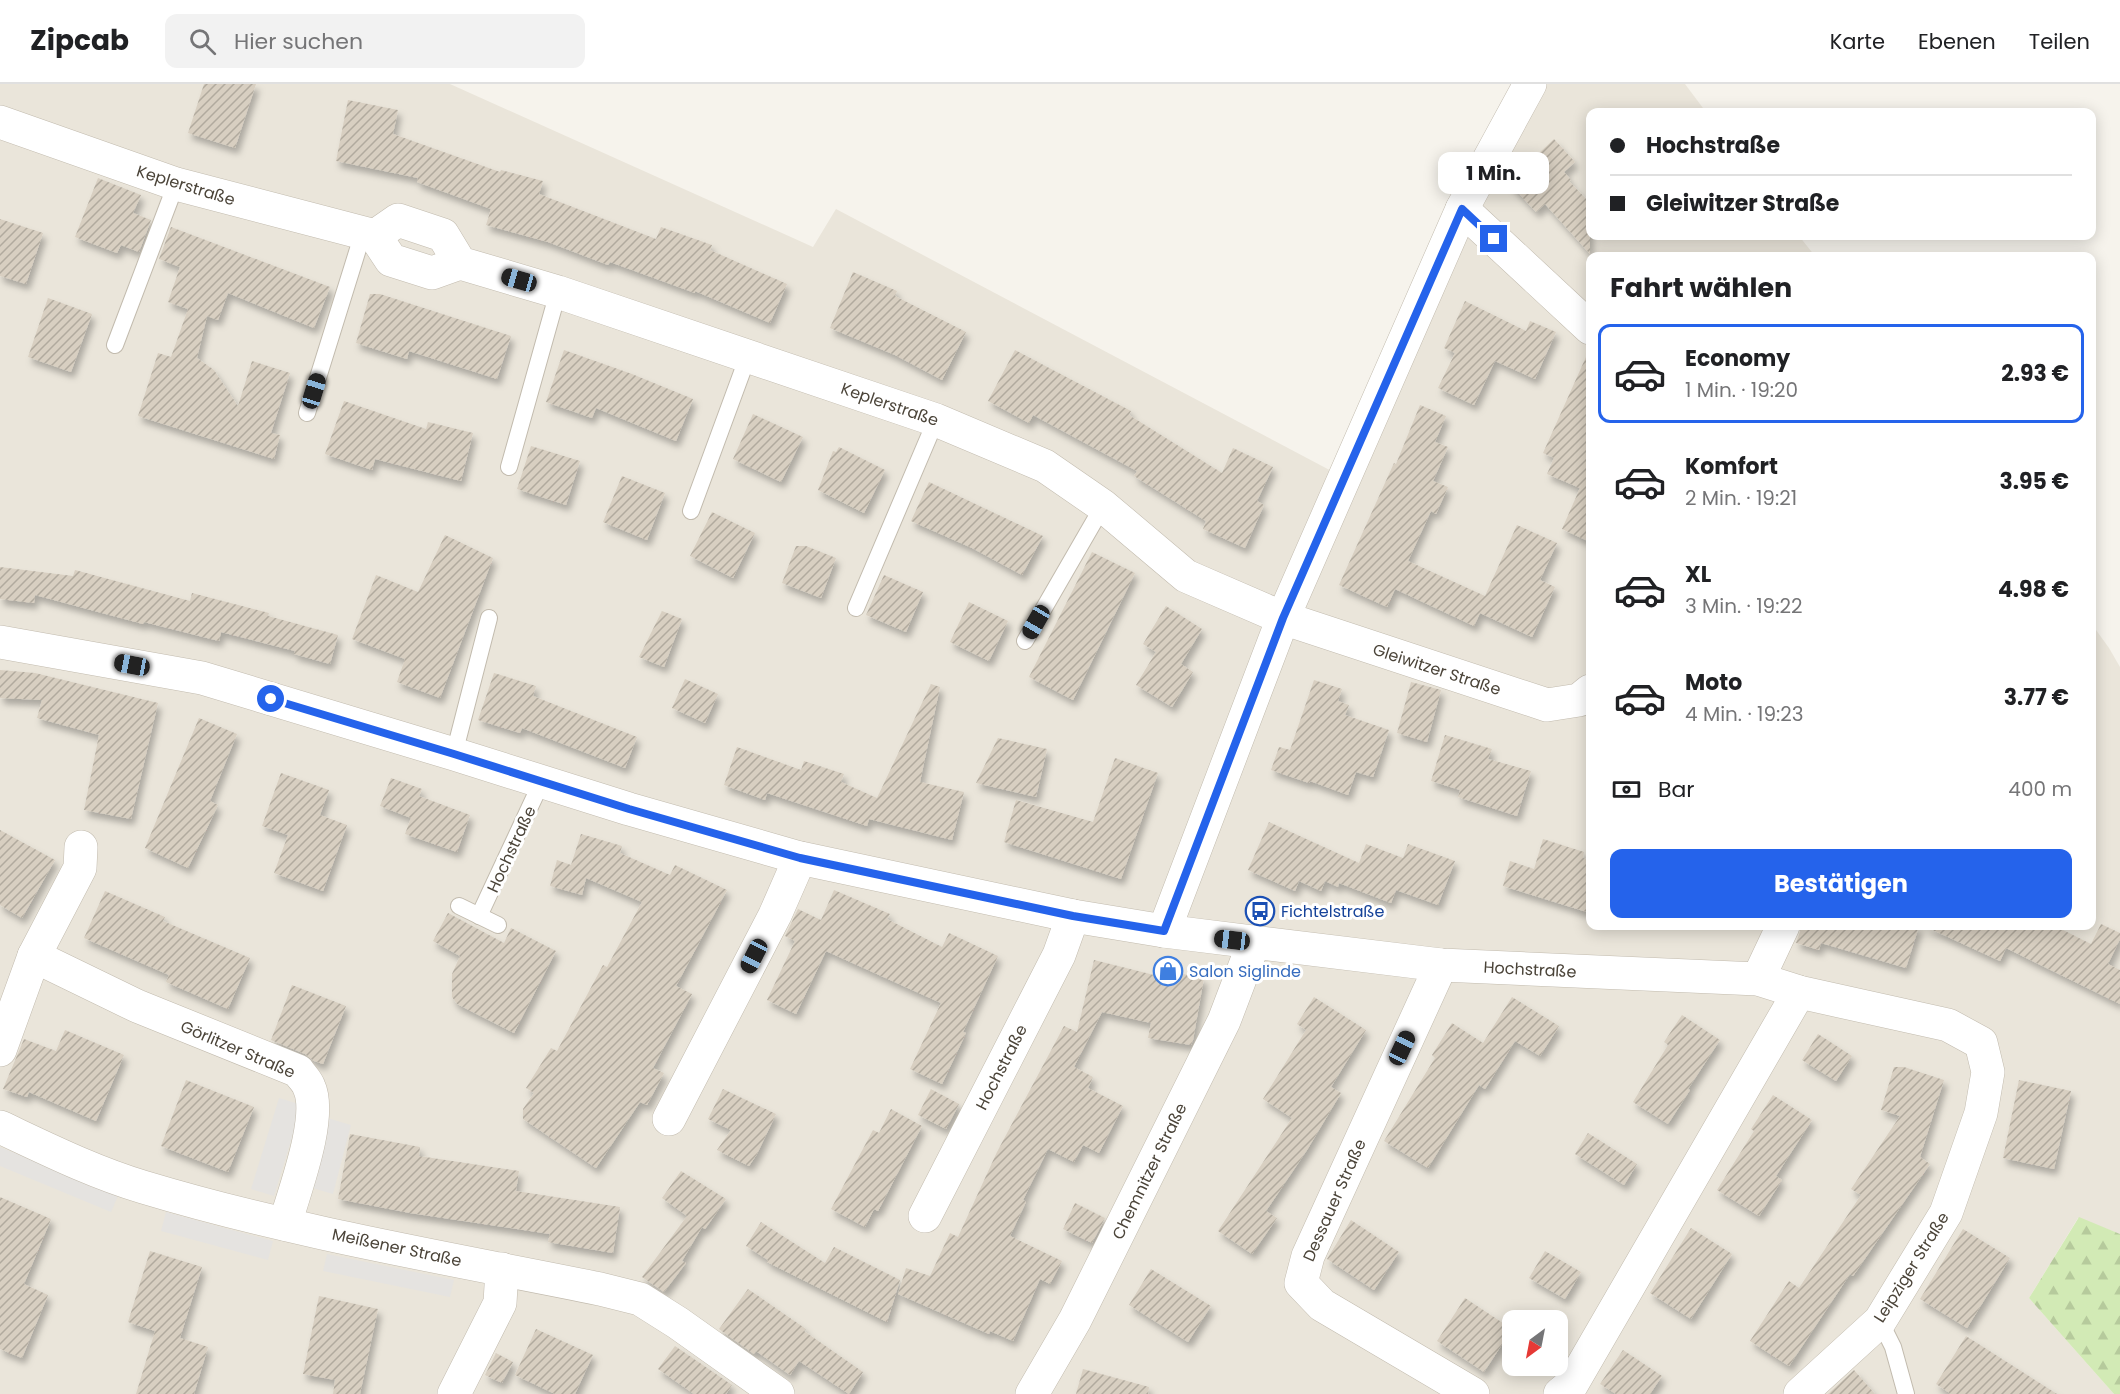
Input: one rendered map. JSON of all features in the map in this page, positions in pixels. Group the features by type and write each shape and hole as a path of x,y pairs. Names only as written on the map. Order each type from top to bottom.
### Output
{"street":[{"path":"1164,931 1283,618 1462,209 1530,84"},
{"name":"Keplerstraße","path":"0,122 176,184 369,235 398,220 443,235 460,263 558,292 936,420 1044,466 1103,506 1186,576 1283,618"},
{"path":"1462,209 1586,323"},
{"name":"Gleiwitzer Straße","path":"1283,618 1547,705 1579,700 1586,694"},
{"name":"Hochstraße","path":"0,642 202,678 629,809 800,858 1073,916 1164,931 1440,965 1758,979 1799,992 1948,1025 1981,1043"},
{"path":"0,1050 34,956 80,868 81,847"},
{"path":"669,1119 775,915 800,858"},
{"name":"Hochstraße","path":"925,1216 1059,955 1073,916"},
{"path":"1758,979 1781,930"},
{"name":"Chemnitzer Straße","path":"1032,1394 1075,1320 1224,1021 1254,942"},
{"name":"Görlitzer Straße","path":"34,956 137,1006 298,1071 309,1087 313,1105 312,1131 285,1224"},
{"name":"Dessauer Straße","path":"1440,965 1308,1256 1301,1283 1322,1305 1473,1394"},
{"path":"1560,1394 1572,1384 1799,992"},
{"name":"Leipziger Straße","path":"1800,1394 1880,1321 1946,1213 1982,1113 1988,1072 1981,1043"},
{"name":"Meißener Straße","path":"0,1127 78,1163 141,1186 285,1224 640,1299 778,1394"},
{"path":"454,1394 500,1303 502,1269"}],"lane":[{"path":"115,345 176,184"},
{"path":"307,413 369,235"},
{"path":"509,467 558,292"},
{"path":"691,511 748,356"},
{"path":"856,608 936,420"},
{"path":"1025,641 1103,506"},
{"path":"454,754 489,618"},
{"name":"Hochstraße","path":"479,916 542,782"},
{"path":"459,906 498,925"},
{"path":"1880,1321 1893,1347 1906,1394"}],"shaded area":[{"path":"0,84 450,84 813,247 836,209 1339,475 1516,84 1685,84 1703,108 1586,108 1586,240 1802,240 1812,252 1586,252 1586,930 2096,930 2096,630 2120,667 2120,1234 2078,1218 2029,1298 2114,1394 0,1394"},
{"path":"279,1098 302,1105 274,1196 251,1189"},
{"path":"327,1118 351,1125 333,1194 309,1187"},
{"path":"0,1147 118,1196 111,1212 0,1166"},
{"path":"166,1212 273,1241 268,1260 161,1231"},
{"path":"327,1254 454,1280 450,1297 323,1271"}],"green space":[{"path":"2079,1217 2120,1234 2120,1394 2114,1394 2029,1298"}],"building":[{"path":"204,84 256,84 235,148 188,133"},
{"path":"348,100 398,110 393,134 500,172 501,170 543,181 539,194 656,239 661,227 712,245 710,250 787,284 770,323 695,291 695,293 610,262 608,265 548,242 486,225 491,209 417,182 418,178 336,161"},
{"path":"1554,139 1575,162 1564,172 1571,180 1569,181 1586,199 1586,240 1590,240 1590,252 1545,204 1536,212 1508,182"},
{"path":"98,178 141,195 133,213 151,220 139,252 121,245 117,253 75,237"},
{"path":"0,219 43,233 26,284 0,276"},
{"path":"171,227 330,287 314,328 228,293 218,320 207,316 197,358 214,370 238,406 252,361 290,373 271,433 280,435 274,459 138,416 158,353 171,357 188,309 168,302 180,267 159,259"},
{"path":"853,272 897,291 895,296 966,332 942,380 895,355 830,328"},
{"path":"370,294 380,294 511,336 497,379 409,351 407,359 356,343"},
{"path":"48,298 92,314 71,372 28,357"},
{"path":"1465,301 1526,331 1530,321 1556,332 1535,379 1495,361 1474,405 1438,388 1455,353 1444,348"},
{"path":"564,350 693,399 676,441 596,408 592,418 546,402"},
{"path":"1015,350 1131,411 1129,415 1222,473 1233,448 1273,467 1257,501 1264,505 1245,548 1203,529 1206,521 1134,476 1137,471 1033,415 1029,423 988,401"},
{"path":"1586,357 1586,540 1562,529 1580,488 1547,474 1554,458 1543,453"},
{"path":"344,401 426,429 428,422 473,433 461,481 375,459 372,470 325,454"},
{"path":"1420,405 1446,416 1435,442 1448,447 1433,481 1448,487 1436,514 1431,511 1408,561 1485,596 1517,525 1557,543 1540,580 1555,587 1532,637 1480,613 1474,626 1395,589 1387,607 1339,585 1394,463 1396,464"},
{"path":"753,414 803,437 781,482 733,459"},
{"path":"531,446 580,461 566,505 517,489"},
{"path":"839,447 885,470 864,513 818,490 833,451 836,452"},
{"path":"622,476 665,493 647,540 603,522"},
{"path":"929,482 1043,536 1022,575 972,548 911,521"},
{"path":"712,512 755,533 733,578 690,556"},
{"path":"445,535 493,558 440,698 397,682 405,659 352,639 376,575 418,592"},
{"path":"796,546 806,546 836,558 821,598 782,583"},
{"path":"1092,552 1135,573 1073,700 1029,677"},
{"path":"0,567 73,576 75,570 190,601 192,593 269,613 268,616 338,635 330,664 294,654 295,651 221,632 219,641 144,622 143,624 35,595 34,603 0,599"},
{"path":"884,575 923,592 906,632 866,615"},
{"path":"969,602 1008,621 989,661 950,642"},
{"path":"1166,606 1202,629 1181,664 1193,672 1172,707 1136,685 1156,652 1143,644"},
{"path":"662,611 682,619 664,667 639,657"},
{"path":"0,670 35,673 158,703 131,819 84,810 99,735 37,718 42,700 0,698"},
{"path":"494,673 536,686 533,696 637,737 625,768 522,728 520,733 478,720"},
{"path":"685,679 718,694 705,723 672,708"},
{"path":"1314,680 1342,689 1338,701 1349,705 1345,715 1389,730 1373,777 1356,772 1348,795 1271,770 1279,747 1290,750"},
{"path":"1411,682 1441,690 1427,742 1397,733"},
{"path":"931,684 940,687 920,782 964,792 952,840 869,819 867,826 767,793 765,800 724,785 737,747 801,770 804,761 844,774 841,782 877,798"},
{"path":"199,718 237,734 210,801 218,805 188,868 145,848"},
{"path":"1445,735 1492,749 1488,759 1531,771 1517,816 1458,797 1460,790 1431,781"},
{"path":"998,738 1047,749 1036,797 976,783"},
{"path":"1115,758 1158,773 1121,879 1004,842 1016,800 1093,822"},
{"path":"281,773 329,790 320,815 347,825 323,891 274,873 288,835 262,826"},
{"path":"391,778 422,789 419,796 470,815 457,852 405,834 411,818 380,806"},
{"path":"1269,822 1359,863 1366,844 1403,858 1408,844 1455,861 1438,905 1396,890 1391,903 1339,883 1338,887 1325,881 1321,891 1299,881 1295,891 1248,870"},
{"path":"0,830 55,860 22,918 0,905"},
{"path":"581,834 622,846 620,853 670,875 675,865 727,890 676,986 692,994 653,1068 664,1073 647,1105 640,1102 596,1168 523,1119 523,1109 534,1093 526,1088 551,1048 557,1051 603,965 607,967 642,902 586,878 582,895 550,886 557,860 571,865"},
{"path":"1543,839 1584,852 1586,912 1503,886 1510,861 1534,869"},
{"path":"834,890 890,914 887,919 942,947 949,933 998,956 942,1084 910,1069 941,1003 826,951 796,1014 767,1000 795,941 785,936 798,909 821,920"},
{"path":"105,891 165,917 163,921 250,958 228,1009 166,982 169,975 84,938"},
{"path":"448,913 504,943 511,928 556,951 514,1033 457,1004 452,997 452,974 460,956 433,941"},
{"path":"2101,924 2120,933 2120,939 2108,964 2120,970 2120,1004 2006,948 2000,961 1933,930 2063,930 2091,944"},
{"path":"1801,930 1918,930 1906,968 1821,943 1819,950 1796,943"},
{"path":"1094,960 1166,978 1167,971 1204,978 1193,1040 1191,1045 1148,1038 1151,1023 1102,1012 1074,1067 1093,1077 1088,1088 1123,1106 1099,1153 1083,1145 1074,1162 1048,1149 1023,1200 1026,1202 1010,1236 1062,1261 1050,1284 1040,1279 1013,1341 990,1331 989,1334 898,1294 906,1268 930,1276 950,1233 958,1237 997,1152 1064,1026 1077,1032"},
{"path":"292,985 346,1006 323,1064 271,1040"},
{"path":"1314,997 1366,1030 1331,1087 1341,1093 1307,1150 1266,1211 1277,1218 1252,1254 1218,1231 1292,1118 1263,1099 1306,1030 1297,1024"},
{"path":"1512,997 1559,1026 1540,1056 1515,1041 1485,1089 1479,1085 1428,1168 1384,1141 1435,1058 1432,1055 1452,1023 1483,1043"},
{"path":"1682,1015 1720,1040 1668,1124 1633,1102 1668,1045 1664,1042"},
{"path":"65,1030 124,1055 96,1121 29,1092 27,1097 3,1089 24,1039 56,1051"},
{"path":"1818,1034 1852,1056 1836,1081 1802,1060"},
{"path":"1894,1067 1904,1067 1944,1080 1920,1157 1930,1164 1853,1276 1850,1274 1789,1366 1750,1341 1789,1281 1799,1288 1861,1195 1851,1189 1900,1116 1881,1110"},
{"path":"186,1080 254,1107 228,1172 161,1146"},
{"path":"2019,1080 2071,1091 2054,1169 2003,1158"},
{"path":"723,1089 776,1114 749,1166 717,1150 731,1130 708,1119"},
{"path":"931,1089 959,1104 946,1129 918,1115"},
{"path":"1773,1095 1812,1120 1776,1176 1782,1180 1759,1216 1717,1190 1754,1131 1751,1129"},
{"path":"891,1109 922,1126 878,1211 874,1209 865,1227 831,1209 873,1130 879,1133"},
{"path":"1588,1133 1637,1164 1624,1185 1575,1154"},
{"path":"350,1134 420,1147 419,1156 519,1171 516,1191 620,1207 613,1253 548,1242 550,1234 410,1213 338,1199"},
{"path":"681,1171 726,1199 705,1229 702,1227 682,1261 686,1263 664,1292 642,1277 687,1216 662,1198"},
{"path":"0,1197 51,1219 24,1284 48,1295 22,1358 0,1349"},
{"path":"1075,1203 1105,1218 1092,1243 1063,1229"},
{"path":"1351,1220 1399,1252 1374,1290 1327,1259"},
{"path":"761,1222 825,1263 834,1247 900,1280 887,1322 767,1262 768,1260 746,1246"},
{"path":"1691,1228 1732,1254 1691,1319 1650,1293"},
{"path":"1963,1229 2010,1258 1967,1328 1920,1299"},
{"path":"150,1251 202,1267 180,1338 208,1347 194,1394 136,1394 155,1331 128,1322"},
{"path":"1545,1251 1581,1272 1565,1299 1529,1278"},
{"path":"1151,1269 1211,1306 1188,1342 1129,1305"},
{"path":"748,1289 863,1372 849,1394 799,1361 790,1375 756,1351 754,1354 719,1329"},
{"path":"319,1296 378,1309 360,1394 333,1394 335,1380 303,1374"},
{"path":"1465,1298 1502,1322 1502,1344 1484,1372 1437,1341"},
{"path":"536,1329 593,1355 575,1394 555,1394 515,1375"},
{"path":"1966,1336 2057,1394 1951,1394 1936,1384"},
{"path":"675,1346 732,1385 726,1394 694,1394 658,1369"},
{"path":"1623,1350 1662,1376 1650,1394 1616,1394 1600,1384"},
{"path":"496,1353 513,1362 502,1383 485,1375"},
{"path":"1083,1369 1149,1387 1148,1394 1076,1394"},
{"path":"1854,1370 1875,1394 1828,1394"}],"place":[{"name":"Fichtelstraße","path":"1260,911"},
{"name":"Salon Siglinde","path":"1168,971"}],"route":[{"path":"271,699 629,809 800,858 1073,916 1164,931 1283,618 1462,209 1494,239"}]}
